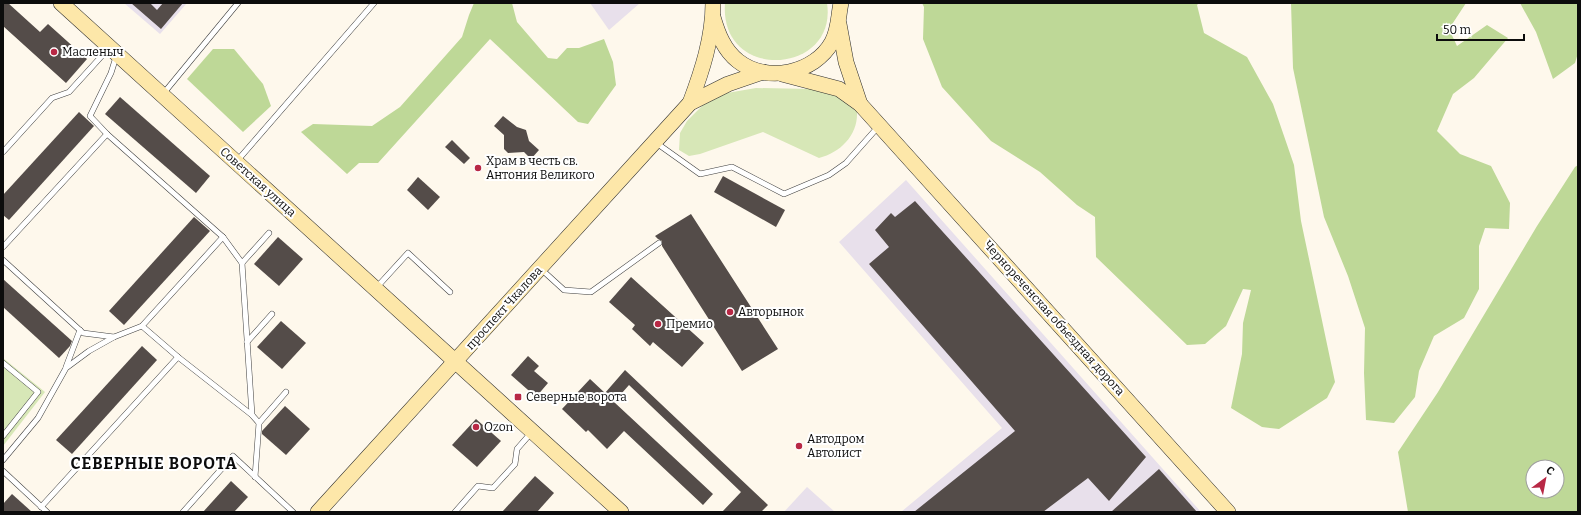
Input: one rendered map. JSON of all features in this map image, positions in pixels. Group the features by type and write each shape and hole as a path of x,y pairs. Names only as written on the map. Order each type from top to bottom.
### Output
{"main road":[{"name":"Советская улица","path":"61,3 621,512"},
{"path":"840,4 839,23 846,62 860,104"},
{"path":"713,10 721,42 739,62 763,72 782,74 839,89 860,104"},
{"path":"690,103 703,69 713,10"},
{"path":"782,74 802,69 819,58 832,42 839,23"},
{"path":"690,103 728,84 763,72"},
{"name":"проспект Чкалова","path":"322,510 690,103"},
{"name":"Чернореченская объездная дорога","path":"860,104 1228,512"}],"lane":[{"path":"162,95 238,3"},
{"path":"236,162 374,3"},
{"path":"113,51 111,73 90,116 107,134 223,236 242,263 252,416"},
{"path":"3,152 52,98 69,92 113,51"},
{"path":"655,142 700,174 732,167 784,194 829,175 846,163 880,125"},
{"path":"3,247 107,134"},
{"path":"242,263 268,233"},
{"path":"66,368 89,351 142,326 223,236"},
{"path":"540,268 564,290 591,292 658,243"},
{"path":"376,288 408,253 450,292"},
{"path":"3,260 83,333 114,338"},
{"path":"247,342 272,314"},
{"path":"142,326 260,423"},
{"path":"3,460 38,418 66,368 80,330"},
{"path":"41,507 178,357"},
{"path":"3,363 38,392 3,436"},
{"path":"255,477 260,423 286,392"},
{"path":"455,512 478,486 493,488 515,464 517,449 533,431"},
{"path":"183,512 233,456 293,512"},
{"path":"3,471 47,512"}],"shaded area":[{"path":"124,3 187,3 160,34"},
{"path":"590,3 640,3 609,30"},
{"path":"906,180 1201,512 901,512 1002,428 839,242"},
{"path":"807,487 835,512 784,512"}],"green space":[{"path":"474,3 512,3 517,22 548,58 557,59 567,48 579,48 604,39 613,62 616,85 588,124 578,122 490,39 378,163 359,163 347,174 301,132 313,124 372,126 400,107 462,37"},
{"path":"725,3 827,3 826,27 815,45 798,56 778,60 758,57 740,47 728,29"},
{"path":"922,3 1199,3 1197,5 1204,33 1247,57 1273,104 1294,165 1301,221 1335,382 1327,398 1279,429 1262,427 1231,408 1242,354 1243,323 1251,290 1243,289 1226,326 1205,344 1187,345 1096,257 1095,217 1077,205 1040,172 991,141 942,87 923,39 924,7"},
{"path":"1291,3 1466,3 1449,29 1457,46 1487,25 1508,38 1474,78 1453,94 1437,131 1460,154 1491,166 1510,203 1509,229 1485,228 1479,246 1479,289 1464,318 1434,336 1419,371 1415,397 1394,423 1366,420 1364,373 1365,328 1348,276 1324,217 1293,68"},
{"path":"1520,3 1578,3 1578,53 1575,63 1553,79 1536,32"},
{"path":"213,49 234,49 263,84 271,106 243,132 187,79"},
{"path":"756,88 811,89 838,94 857,112 855,128 847,141 841,147 834,152 819,158 763,132 700,154 689,156 679,150 680,133 687,121 707,101 727,93"},
{"path":"1578,165 1578,512 1408,512 1398,452 1438,392 1537,226 1575,167"},
{"path":"3,358 45,392 3,446"}],"building":[{"path":"3,3 8,3 40,32 48,24 87,59 66,83 3,26"},
{"path":"131,3 150,3 157,10 163,3 183,3 161,29"},
{"path":"120,97 210,176 196,193 105,114"},
{"path":"79,112 94,126 9,220 3,215 3,195"},
{"name":"Храм в честь св. Антония Великого","path":"503,116 517,127 526,130 529,141 539,150 531,159 524,152 508,153 504,149 504,135 494,126"},
{"path":"452,140 470,158 464,164 445,147"},
{"path":"723,176 785,210 776,227 714,192"},
{"path":"418,177 440,197 428,210 407,190"},
{"path":"915,201 1146,457 1109,501 1088,478 1043,512 914,512 1015,431 869,264 889,247 875,230 891,213 895,217"},
{"path":"691,214 778,349 742,371 662,246 662,241 655,236"},
{"path":"194,217 210,231 124,325 109,311"},
{"path":"278,237 303,259 279,286 254,264"},
{"path":"631,277 704,343 682,367 653,342 650,346 632,329 635,325 609,302"},
{"path":"3,279 72,341 70,346 59,358 3,307"},
{"path":"281,321 306,343 282,369 257,347"},
{"path":"142,346 157,360 72,454 56,440"},
{"path":"528,356 539,366 534,371 548,383 536,397 511,375"},
{"path":"625,370 768,505 761,512 722,512 741,492 629,385 614,402 713,494 703,505 624,431 607,449 588,430 586,432 562,409 590,379 605,393"},
{"path":"285,406 310,429 286,455 262,434 262,431"},
{"path":"476,419 501,441 477,467 452,445"},
{"path":"1159,469 1197,512 1111,512"},
{"path":"535,476 554,493 537,512 502,512"},
{"path":"231,481 248,497 234,512 203,512"},
{"path":"12,494 32,512 3,512 3,504"}],"place":[{"name":"Масленыч","path":"54,52"},
{"name":"Храм в честь св. Антония Великого","path":"478,168"},
{"name":"Авторынок","path":"730,312"},
{"name":"Премио","path":"658,324"},
{"name":"Северные ворота","path":"518,397"},
{"name":"Ozon","path":"476,427"},
{"name":"Автодром Автолист","path":"799,446"}],"district":[{"name":"СЕВЕРНЫЕ ВОРОТА","path":"154,463"}]}
